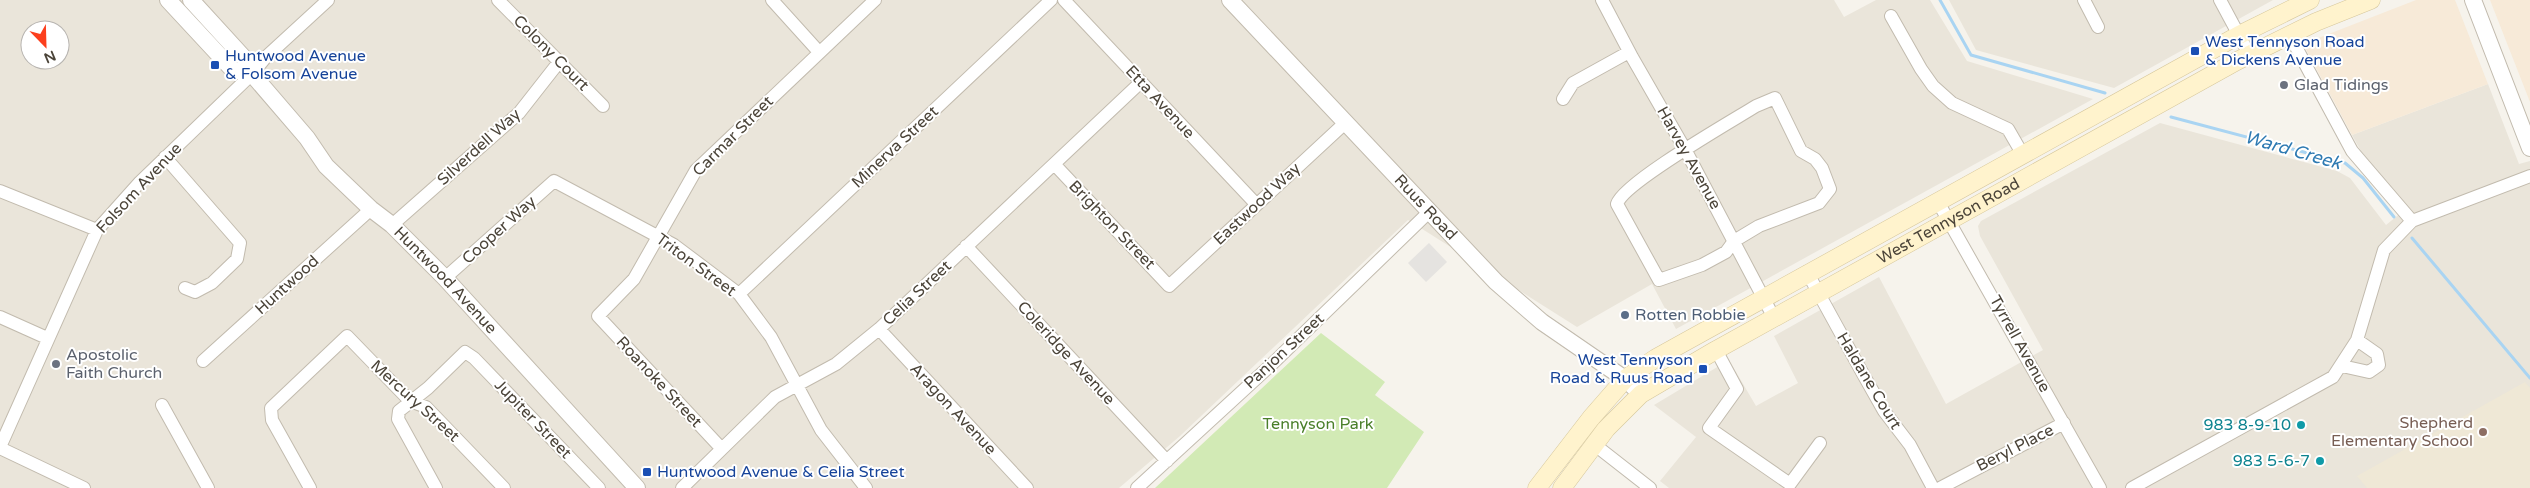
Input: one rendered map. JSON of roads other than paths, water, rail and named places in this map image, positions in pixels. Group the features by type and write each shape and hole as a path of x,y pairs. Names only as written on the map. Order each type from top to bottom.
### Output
{"main road":[{"name":"West Tennyson Road","path":"1537,488 1591,418 1625,379 1671,348 2239,35 2310,0"},
{"name":"West Tennyson Road","path":"1562,488 1606,429 1641,394 1716,350 2249,54 2289,34 2371,0"}],"street":[{"name":"Huntwood Avenue","path":"168,0 234,70 252,74"},
{"name":"Huntwood Avenue","path":"190,0 244,58 252,74 307,138 326,166 371,209 392,225 445,278 637,488"},
{"name":"Folsom Avenue","path":"0,448 47,338 97,230 165,157 252,74 266,57 328,0"},
{"name":"Colony Court","path":"498,0 603,106"},
{"path":"772,0 819,52"},
{"name":"Carmar Street","path":"598,316 634,279 696,170 875,0"},
{"name":"Minerva Street","path":"739,294 1051,0"},
{"name":"Etta Avenue","path":"1064,0 1256,204"},
{"name":"Ruus Road","path":"1230,0 1496,282 1542,322 1625,379 1641,394"},
{"name":"Harvey Avenue","path":"1602,0 1629,52 1686,150 1774,318"},
{"path":"2084,0 2098,27"},
{"path":"2220,0 2249,54"},
{"path":"2473,0 2530,148"},
{"path":"1890,16 1921,70 1933,86 1952,103 2008,129 2023,155"},
{"path":"2289,34 2352,151 2412,221"},
{"path":"1563,99 1573,84 1629,52"},
{"name":"Silverdell Way","path":"392,225 519,113 559,62"},
{"name":"Celia Street","path":"682,488 775,397 836,364 878,329 1055,165 1141,82"},
{"path":"1775,98 1801,151 1815,159 1822,168 1830,189 1819,203 1759,226 1734,241 1726,252 1702,265 1659,280 1617,204 1619,198 1625,193 1652,172 1686,150 1756,106 1775,98"},
{"name":"Eastwood Way","path":"1169,286 1345,123"},
{"path":"165,157 240,243 237,259 212,283 195,292 185,288"},
{"name":"Brighton Street","path":"1055,165 1169,286"},
{"path":"2132,488 2333,377 2342,366 2357,340 2384,250 2412,221 2530,176"},
{"name":"Triton Street","path":"554,181 674,245 739,294 771,337 821,430 857,485"},
{"name":"Cooper Way","path":"445,278 554,181"},
{"path":"0,192 97,230"},
{"name":"Tyrrell Avenue","path":"1938,202 1950,220 2100,488"},
{"name":"Huntwood","path":"204,361 371,209"},
{"name":"Panjon Street","path":"1137,488 1294,342 1428,212"},
{"name":"Coleridge Avenue","path":"966,246 1167,461"},
{"name":"Haldane Court","path":"1807,272 1876,396 1910,445 1933,488"},
{"name":"Roanoke Street","path":"598,316 721,448"},
{"path":"0,317 47,338"},
{"name":"Aragon Avenue","path":"878,329 1027,488"},
{"name":"Mercury Street","path":"310,488 272,420 271,408 347,336 410,401 426,407 504,488"},
{"path":"2342,366 2369,372 2379,365 2377,354 2357,340"},
{"path":"1716,350 1737,389 1709,428 1790,484 1820,443"},
{"name":"Jupiter Street","path":"410,401 428,388 465,352 474,358 599,488"},
{"path":"410,401 399,411 398,419 436,488"},
{"path":"162,405 208,488"},
{"name":"Beryl Place","path":"1940,488 2064,423"},
{"path":"1595,444 1650,488"},
{"path":"0,448 84,488"}],"waterway":[{"name":"Ward Creek","path":"1940,0 1971,55 2105,93"},
{"name":"Ward Creek","path":"2171,117 2345,163 2363,178 2394,217"},
{"name":"Ward Creek","path":"2412,238 2530,378"}],"place":[{"name":"West Tennyson Road & Dickens Avenue","path":"2195,51"},
{"name":"Huntwood Avenue & Folsom Avenue","path":"215,65"},
{"name":"Glad Tidings","path":"2284,85"},
{"name":"Rotten Robbie","path":"1625,315"},
{"name":"Apostolic Faith Church","path":"56,364"},
{"name":"West Tennyson Road & Ruus Road","path":"1703,369"},
{"name":"983 8-9-10","path":"2301,425"},
{"name":"Shepherd Elementary School","path":"2483,432"},
{"name":"983 5-6-7","path":"2320,461"},
{"name":"Huntwood Avenue & Celia Street","path":"647,472"}],"park label":[{"name":"Tennyson Park","path":"1318,424"}]}
